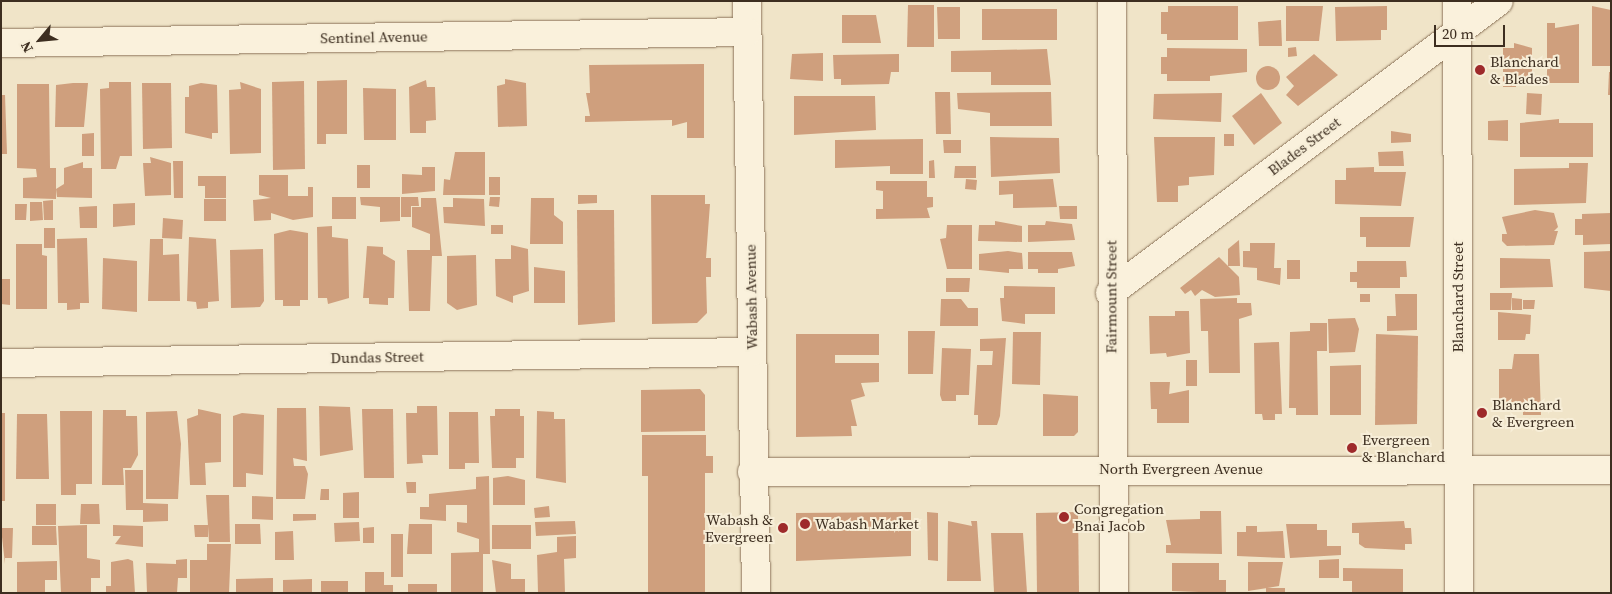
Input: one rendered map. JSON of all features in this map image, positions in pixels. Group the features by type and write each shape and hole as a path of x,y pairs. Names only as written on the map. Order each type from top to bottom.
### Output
{"street":[{"name":"Wabash Avenue","path":"747,1 752,472 756,593"},
{"name":"Fairmount Street","path":"1112,1 1110,293 1114,593"},
{"name":"Blanchard Street","path":"1458,1 1459,593"},
{"name":"Blades Street","path":"1110,293 1499,1"},
{"name":"Sentinel Avenue","path":"1,42 747,32"},
{"name":"Dundas Street","path":"1,363 752,352"},
{"name":"North Evergreen Avenue","path":"752,472 1458,468 1611,470"}],"building":[{"path":"908,5 934,5 934,47 907,47"},
{"path":"1168,6 1238,6 1238,40 1167,40 1167,34 1161,34 1161,12 1168,12"},
{"path":"1286,6 1323,6 1319,41 1286,41"},
{"path":"1387,6 1387,30 1381,30 1381,40 1336,41 1335,7"},
{"path":"1592,6 1611,10 1611,66 1592,66"},
{"path":"937,7 960,7 960,39 938,39"},
{"path":"982,9 1057,9 1057,40 982,40"},
{"path":"842,15 876,15 881,43 842,43"},
{"path":"1281,20 1282,46 1259,46 1258,22"},
{"path":"1547,23 1555,23 1555,28 1579,24 1579,83 1547,83"},
{"path":"1514,43 1532,48 1532,83 1516,81 1516,87 1503,87 1503,48 1514,48"},
{"path":"1296,47 1297,56 1288,57 1288,48"},
{"path":"1167,48 1247,49 1247,72 1210,76 1210,81 1167,81 1167,74 1161,74 1161,57 1167,57"},
{"path":"1047,49 1051,85 991,85 991,72 951,72 951,51"},
{"path":"823,53 823,81 790,79 792,54"},
{"path":"899,54 899,72 891,72 889,84 841,85 841,79 834,79 833,55"},
{"path":"1314,54 1338,75 1298,106 1286,95 1294,86 1286,77"},
{"path":"704,64 704,138 687,138 687,122 672,126 672,120 585,122 585,116 590,116 586,93 590,93 589,65"},
{"path":"1268,66 1273,67 1279,73 1279,83 1273,89 1268,90 1263,89 1257,83 1256,78 1257,73 1263,67"},
{"path":"1609,72 1611,72 1611,95 1608,95"},
{"path":"505,79 526,83 527,126 498,127 497,86 505,84"},
{"path":"347,80 347,134 326,134 326,144 317,144 317,81"},
{"path":"426,80 427,87 435,87 436,120 426,121 426,133 410,133 409,87"},
{"path":"304,81 305,169 273,170 272,82"},
{"path":"109,82 131,82 132,156 120,156 116,169 101,169 100,89 109,88"},
{"path":"240,82 261,89 261,153 230,154 229,90 241,89"},
{"path":"88,83 84,127 55,127 56,85"},
{"path":"142,83 171,83 172,148 143,149"},
{"path":"201,83 217,85 218,133 212,133 212,139 185,133 185,97 189,97 189,86"},
{"path":"17,84 49,84 50,168 56,168 56,199 23,198 23,178 37,177 36,169 17,168"},
{"path":"363,88 396,89 396,140 364,140"},
{"path":"935,92 950,92 951,134 936,134"},
{"path":"1051,92 1052,126 990,126 990,113 958,109 957,93"},
{"path":"1222,93 1221,122 1153,119 1154,94"},
{"path":"1261,93 1282,123 1254,145 1232,116"},
{"path":"1527,93 1542,94 1541,115 1526,114"},
{"path":"1,95 5,95 7,154 1,154"},
{"path":"794,96 875,96 876,130 794,135"},
{"path":"1559,119 1559,123 1593,123 1593,157 1520,157 1520,123"},
{"path":"1508,120 1508,141 1488,140 1488,121"},
{"path":"1391,131 1411,134 1411,142 1391,143"},
{"path":"94,133 94,156 82,156 82,134"},
{"path":"1224,134 1234,134 1234,146 1224,146"},
{"path":"990,137 1059,138 1060,173 991,177"},
{"path":"1154,137 1215,137 1214,175 1189,177 1189,185 1178,186 1178,202 1157,202"},
{"path":"923,139 923,174 890,174 890,166 835,168 835,140"},
{"path":"943,140 961,140 961,153 944,153"},
{"path":"1403,151 1404,166 1379,166 1378,152"},
{"path":"455,152 485,152 485,195 443,195 444,179 450,180"},
{"path":"150,157 171,163 171,195 145,196 143,163 151,163"},
{"path":"934,160 935,178 929,178 929,161"},
{"path":"173,161 183,161 183,198 174,198"},
{"path":"83,162 83,168 92,168 92,198 57,197 56,189 64,184 64,168"},
{"path":"1569,163 1588,163 1586,203 1514,205 1514,169 1569,168"},
{"path":"357,165 370,165 370,188 357,188"},
{"path":"955,166 976,166 976,178 954,178"},
{"path":"422,167 435,167 435,191 402,194 402,174 422,175"},
{"path":"1374,167 1374,172 1406,172 1401,206 1335,204 1335,180 1346,180 1346,168"},
{"path":"259,175 288,175 288,196 308,196 308,187 313,187 313,217 293,220 271,213 271,220 254,221 253,200 271,198 259,195"},
{"path":"198,176 226,176 226,198 205,198 205,186 198,186"},
{"path":"489,177 500,177 500,195 489,195"},
{"path":"966,179 977,180 976,190 965,189"},
{"path":"1053,179 1057,207 1013,208 1013,194 999,195 999,181"},
{"path":"876,181 927,181 927,197 933,197 933,207 927,208 930,218 876,219 876,209 883,209 883,191 876,190"},
{"path":"578,195 597,195 597,203 578,204"},
{"path":"651,195 705,195 705,204 710,204 706,258 711,258 711,277 706,277 707,313 697,323 652,324"},
{"path":"332,197 356,197 356,219 332,219"},
{"path":"360,197 400,197 400,221 380,222 380,207 361,205"},
{"path":"401,197 418,197 419,206 411,206 411,217 401,217"},
{"path":"490,197 500,197 499,207 489,206"},
{"path":"421,198 436,198 442,256 432,256 430,311 409,311 407,250 430,250 430,234 412,227 412,207 421,207"},
{"path":"453,198 484,199 485,226 444,223 443,207 453,207"},
{"path":"531,198 554,198 554,215 563,222 563,244 530,244"},
{"path":"204,199 226,199 226,221 204,221"},
{"path":"53,200 53,220 44,220 43,201"},
{"path":"30,202 42,202 43,220 30,221"},
{"path":"135,203 135,225 113,227 113,204"},
{"path":"15,204 27,204 26,220 15,220"},
{"path":"97,206 97,228 80,228 79,207"},
{"path":"1059,206 1077,206 1077,219 1060,219"},
{"path":"577,210 614,210 615,322 578,325"},
{"path":"1535,210 1554,213 1558,227 1554,231 1558,231 1554,245 1507,246 1502,241 1502,234 1507,234 1502,217"},
{"path":"1611,213 1611,244 1583,245 1583,235 1575,235 1575,219 1582,219 1582,214"},
{"path":"1360,217 1414,217 1410,247 1366,247 1366,237 1360,237"},
{"path":"163,218 183,220 182,239 162,238"},
{"path":"995,221 1022,226 1022,242 978,241 979,225 995,225"},
{"path":"1046,221 1072,224 1075,240 1028,242 1028,225 1045,225"},
{"path":"491,225 503,225 503,234 491,234"},
{"path":"947,225 972,225 972,269 947,269 940,239 946,238"},
{"path":"332,226 332,237 348,239 349,298 328,304 327,298 318,298 317,227"},
{"path":"44,228 55,228 55,248 44,248"},
{"path":"290,230 308,233 308,300 300,300 300,306 283,306 283,300 275,300 274,234"},
{"path":"189,237 216,239 219,301 208,302 208,308 197,309 196,302 187,301"},
{"path":"87,238 89,303 80,303 80,309 67,310 67,303 58,303 57,239"},
{"path":"150,239 163,239 163,255 179,254 180,301 148,301"},
{"path":"1239,240 1240,266 1228,266 1228,249"},
{"path":"1250,243 1275,243 1274,268 1281,268 1280,285 1257,280 1257,268 1243,267 1243,251 1250,251"},
{"path":"16,244 42,244 42,255 47,256 47,309 16,309"},
{"path":"511,245 528,249 529,291 513,296 513,303 496,296 495,259 511,259"},
{"path":"367,246 383,247 383,254 395,261 394,298 388,298 388,305 369,304 369,298 363,298"},
{"path":"263,249 264,301 260,307 231,308 230,250"},
{"path":"1008,251 1022,253 1023,269 1009,269 1009,273 979,270 979,254"},
{"path":"1611,251 1611,291 1584,288 1584,252"},
{"path":"1028,252 1072,252 1075,266 1058,269 1058,273 1038,273 1038,269 1028,269"},
{"path":"476,255 477,305 457,310 447,303 447,256"},
{"path":"1219,257 1239,277 1240,295 1215,297 1202,290 1195,296 1191,290 1185,294 1180,288"},
{"path":"103,258 137,261 137,312 102,309"},
{"path":"1500,258 1550,259 1553,287 1500,288"},
{"path":"1287,260 1300,260 1300,279 1287,279"},
{"path":"1357,261 1406,261 1407,277 1400,277 1400,288 1357,288 1357,282 1350,282 1350,272 1357,272"},
{"path":"534,267 565,271 565,303 534,303"},
{"path":"946,278 970,278 969,292 946,292"},
{"path":"1,279 10,279 10,305 1,304"},
{"path":"1004,286 1055,287 1055,314 1025,314 1025,324 1002,321 1000,298 1004,298"},
{"path":"1490,293 1512,293 1511,310 1490,310"},
{"path":"1360,294 1370,294 1370,302 1360,302"},
{"path":"1395,294 1417,294 1417,330 1387,331 1387,316 1396,316"},
{"path":"1237,298 1237,303 1251,303 1252,315 1239,319 1240,373 1209,373 1208,331 1201,331 1200,299"},
{"path":"1512,298 1522,299 1522,310 1512,310"},
{"path":"941,299 961,299 968,308 978,308 978,326 940,326"},
{"path":"1523,300 1535,300 1534,309 1523,309"},
{"path":"1175,311 1189,311 1190,353 1167,357 1166,353 1150,354 1149,316 1175,316"},
{"path":"1498,312 1531,315 1530,334 1526,334 1525,340 1498,340"},
{"path":"1355,318 1359,329 1355,352 1329,353 1328,319"},
{"path":"1310,323 1327,323 1327,351 1317,351 1318,415 1296,415 1296,408 1289,408 1290,332 1310,331"},
{"path":"908,331 935,331 933,374 908,374"},
{"path":"1013,332 1041,332 1040,385 1012,384"},
{"path":"796,334 879,334 879,355 835,355 835,363 879,363 879,382 861,383 865,396 851,400 857,426 851,426 852,436 796,437"},
{"path":"1376,334 1418,336 1417,424 1375,425"},
{"path":"1006,338 1000,416 997,425 978,425 978,415 974,415 977,365 992,365 993,351 980,351 980,339"},
{"path":"1279,342 1282,414 1275,414 1275,420 1263,420 1262,414 1255,414 1254,343"},
{"path":"942,348 971,349 969,395 956,395 956,401 942,401 940,395"},
{"path":"1514,354 1539,354 1541,415 1523,415 1523,409 1499,409 1499,369 1512,369"},
{"path":"1186,360 1197,360 1197,386 1186,386"},
{"path":"1361,365 1361,415 1330,415 1330,366"},
{"path":"1150,382 1170,382 1169,394 1189,390 1189,423 1157,423 1157,409 1151,409"},
{"path":"700,389 705,395 705,431 641,432 641,390"},
{"path":"1043,394 1078,396 1078,432 1074,436 1043,436"},
{"path":"319,406 350,407 353,450 320,456"},
{"path":"417,406 437,406 438,455 422,455 423,463 407,464 406,413 417,413"},
{"path":"277,408 306,408 307,461 293,458 294,466 305,466 308,474 305,499 276,499"},
{"path":"198,409 221,414 221,462 205,463 206,485 190,485 187,419 198,415"},
{"path":"362,409 393,409 394,478 364,478"},
{"path":"495,409 520,409 520,416 524,416 524,458 516,458 516,468 492,468 490,416 495,416"},
{"path":"103,410 126,410 126,416 137,416 138,455 131,468 123,468 124,485 102,485"},
{"path":"60,411 92,411 92,484 76,484 76,495 61,495"},
{"path":"177,411 181,444 178,499 146,499 146,412"},
{"path":"537,411 554,412 554,419 565,419 566,483 536,478"},
{"path":"449,412 478,412 479,463 465,463 465,469 449,469"},
{"path":"1,413 5,413 5,501 1,501"},
{"path":"242,413 264,415 263,475 246,473 246,487 233,487 233,416"},
{"path":"17,414 47,414 49,479 16,479"},
{"path":"642,435 706,435 706,456 713,456 713,473 705,473 705,593 648,593 648,476 642,476"},
{"path":"125,470 143,470 143,503 168,504 168,521 143,522 143,510 126,510"},
{"path":"489,476 490,554 483,554 483,593 451,593 451,553 479,552 479,539 457,532 457,522 467,523 467,505 446,505 446,521 420,519 420,507 429,507 429,494 476,489 476,477"},
{"path":"508,476 525,480 525,505 493,505 493,478"},
{"path":"406,482 416,482 416,493 407,493"},
{"path":"321,489 329,489 329,500 320,500"},
{"path":"359,492 359,518 343,518 343,493"},
{"path":"206,495 229,495 230,542 209,542"},
{"path":"252,496 273,497 273,520 252,519"},
{"path":"36,504 56,504 56,525 36,525"},
{"path":"81,504 99,504 100,524 80,524"},
{"path":"549,506 550,517 535,518 534,508"},
{"path":"1200,511 1221,511 1222,554 1166,553 1166,545 1171,545 1166,520 1200,519"},
{"path":"911,512 911,556 796,561 796,513"},
{"path":"927,512 938,513 938,561 928,560"},
{"path":"1078,512 1079,593 1037,593 1036,513"},
{"path":"293,514 316,514 316,520 293,521"},
{"path":"575,521 576,534 536,536 535,522"},
{"path":"948,521 972,526 971,521 977,521 981,581 947,581"},
{"path":"1404,521 1405,528 1411,528 1412,544 1405,544 1405,550 1365,548 1359,544 1359,533 1352,533 1352,523"},
{"path":"359,522 360,541 335,542 334,523"},
{"path":"235,524 260,524 261,544 235,544"},
{"path":"409,524 432,524 432,554 407,554"},
{"path":"1286,524 1317,524 1317,530 1327,530 1327,546 1341,546 1341,555 1290,558"},
{"path":"87,525 87,558 100,560 100,578 91,578 91,593 61,593 58,526"},
{"path":"113,525 143,526 143,547 115,544 121,536 113,536"},
{"path":"194,525 208,525 208,537 195,537"},
{"path":"492,525 531,525 531,549 492,549"},
{"path":"32,526 56,526 57,545 32,545"},
{"path":"1246,526 1257,526 1257,532 1283,531 1285,558 1237,556 1237,532 1246,532"},
{"path":"374,527 374,543 363,543 363,528"},
{"path":"1,528 13,528 12,558 5,558 5,564"},
{"path":"293,531 294,560 275,560 275,532"},
{"path":"991,533 1023,533 1027,593 994,592"},
{"path":"391,534 403,534 403,577 391,577"},
{"path":"576,536 576,558 564,559 565,593 538,593 537,555 557,552 557,537"},
{"path":"207,544 231,544 229,593 190,593 190,560 207,560"},
{"path":"128,559 133,561 135,593 106,593 106,586 111,586 111,562"},
{"path":"187,559 187,578 178,578 177,593 147,593 146,563 176,564 176,560"},
{"path":"1339,559 1339,578 1319,578 1319,560"},
{"path":"492,560 511,564 511,579 525,579 525,593 496,593"},
{"path":"57,561 57,580 45,580 45,593 17,593 17,562"},
{"path":"1248,562 1283,562 1279,586 1248,591"},
{"path":"1172,563 1219,563 1219,580 1226,580 1226,593 1172,591"},
{"path":"1343,568 1403,569 1403,593 1352,593 1352,581 1343,581"},
{"path":"365,572 384,572 384,585 393,585 393,593 365,593"},
{"path":"273,578 273,593 236,593 236,579"},
{"path":"312,579 312,593 283,593 283,580"},
{"path":"321,581 348,581 348,593 321,593"},
{"path":"408,584 437,584 437,593 408,593"},
{"path":"1266,588 1285,588 1285,593 1266,593"}],"place":[{"name":"Blanchard & Blades","path":"1480,70"},
{"name":"Blanchard & Evergreen","path":"1482,413"},
{"name":"Evergreen & Blanchard","path":"1352,448"},
{"name":"Congregation Bnai Jacob","path":"1064,517"},
{"name":"Wabash Market","path":"805,524"},
{"name":"Wabash & Evergreen","path":"783,528"}]}
